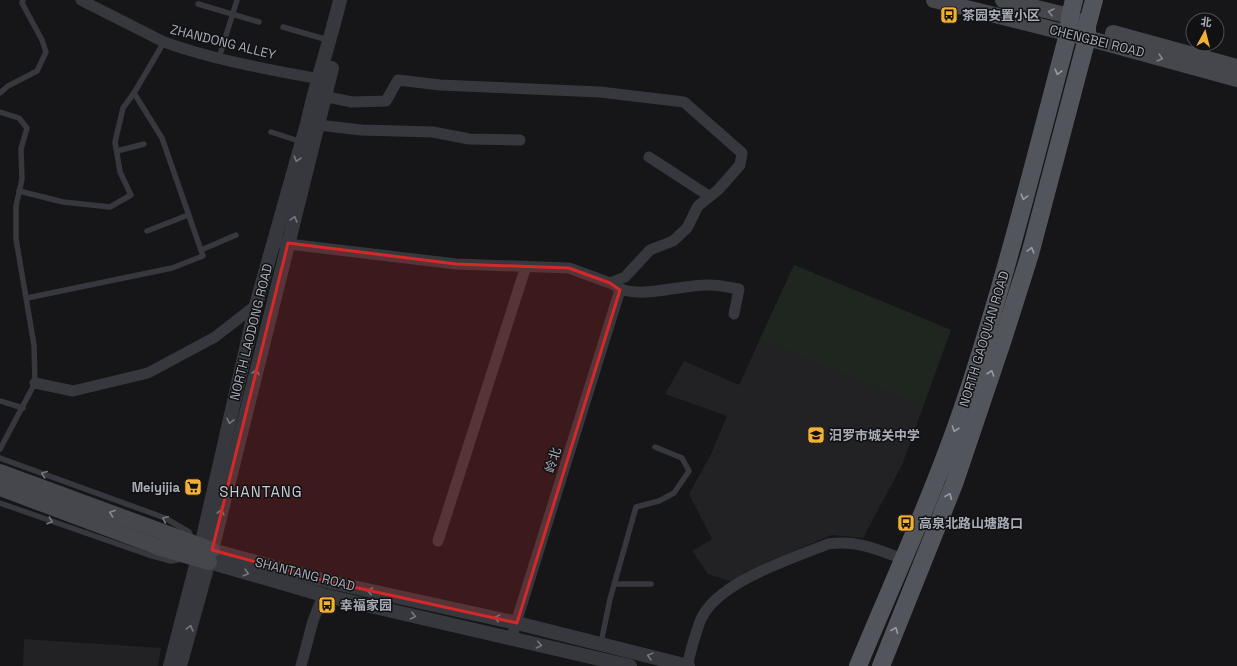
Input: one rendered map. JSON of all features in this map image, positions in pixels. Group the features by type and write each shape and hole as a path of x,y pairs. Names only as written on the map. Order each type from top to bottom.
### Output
{"main road":[{"name":"CHENGBEI ROAD","path":"934,0 1068,34 1087,32 1237,67"},
{"name":"CHENGBEI ROAD","path":"1003,0 1072,8 1087,32 1237,79"},
{"name":"NORTH GAOQUAN ROAD","path":"880,666 954,484 1004,336 1030,254 1094,0"},
{"name":"NORTH GAOQUAN ROAD","path":"858,666 942,467 971,384 998,295 1068,34 1072,8"},
{"name":"SHANTANG ROAD","path":"0,472 162,531 200,553"},
{"name":"SHANTANG ROAD","path":"0,488 158,547 200,553"}],"street":[{"name":"ZHANDONG ALLEY","path":"81,0 164,42 219,58 319,79"},
{"name":"NORTH LAODONG ROAD","path":"319,96 319,79 340,0"},
{"name":"NORTH LAODONG ROAD","path":"170,666 200,553 288,243 319,96 348,0"},
{"path":"319,96 352,102 386,102 398,80 440,85 600,92 684,102 742,153 740,165 698,206 687,228 673,241 650,250 625,277 610,282"},
{"name":"NORTH LAODONG ROAD","path":"180,666 200,553 256,305 302,142 313,125"},
{"path":"313,125 361,130 433,132 469,139 520,140"},
{"path":"649,157 709,196"},
{"path":"274,242 456,264 568,268 610,282 620,290 638,292 711,285 739,289 734,314"},
{"path":"438,541 526,266"},
{"name":"岭北","path":"511,639 620,290"},
{"path":"35,384 73,391 148,373 215,337 256,305"},
{"path":"687,666 702,618 716,598 751,576 828,544 839,542 864,544 903,559"},
{"name":"SHANTANG ROAD","path":"200,553 323,595 630,666"},
{"name":"SHANTANG ROAD","path":"200,553 517,623 601,643 687,666"},
{"path":"301,666 313,621 323,595"}],"lane":[{"path":"0,93 8,86 37,71 46,52 42,40 22,3 23,0"},
{"path":"219,58 237,0"},
{"path":"198,4 259,22"},
{"path":"283,27 330,41"},
{"path":"19,191 63,202 110,207 131,195 120,172 115,142 123,108 134,93 164,42"},
{"path":"27,298 172,268 203,256 162,138 134,93"},
{"path":"0,112 19,118 27,128 20,149 22,179 16,206 16,239 34,345 35,384 0,449"},
{"path":"271,132 302,142"},
{"path":"117,151 144,144"},
{"path":"147,230 188,215"},
{"path":"201,250 236,235"},
{"path":"0,401 22,408"},
{"path":"601,643 636,507 660,501 674,493 689,471 682,458 654,447"},
{"path":"0,458 165,518 189,532 200,553 171,561 149,555 0,503"},
{"path":"615,584 651,584"}],"highlighted area":[{"path":"288,243 456,264 569,268 610,283 620,290 517,623 326,581 212,550"}],"shaded area":[{"name":"汨罗市城关中学","path":"794,265 951,330 902,465 863,538 832,535 745,572 737,579 730,581 708,574 692,551 712,539 689,494 711,454 727,416 665,394 684,361 739,385"},
{"path":"794,265 951,330 922,406 760,339"},
{"path":"24,639 161,648 158,666 23,666"}],"place":[{"name":"茶园安置小区","path":"949,15"},
{"name":"汨罗市城关中学","path":"816,435"},
{"name":"Meiyijia","path":"193,487"},
{"name":"高泉北路山塘路口","path":"906,523"},
{"name":"幸福家园","path":"327,605"}],"district":[{"name":"SHANTANG","path":"261,491"}]}
